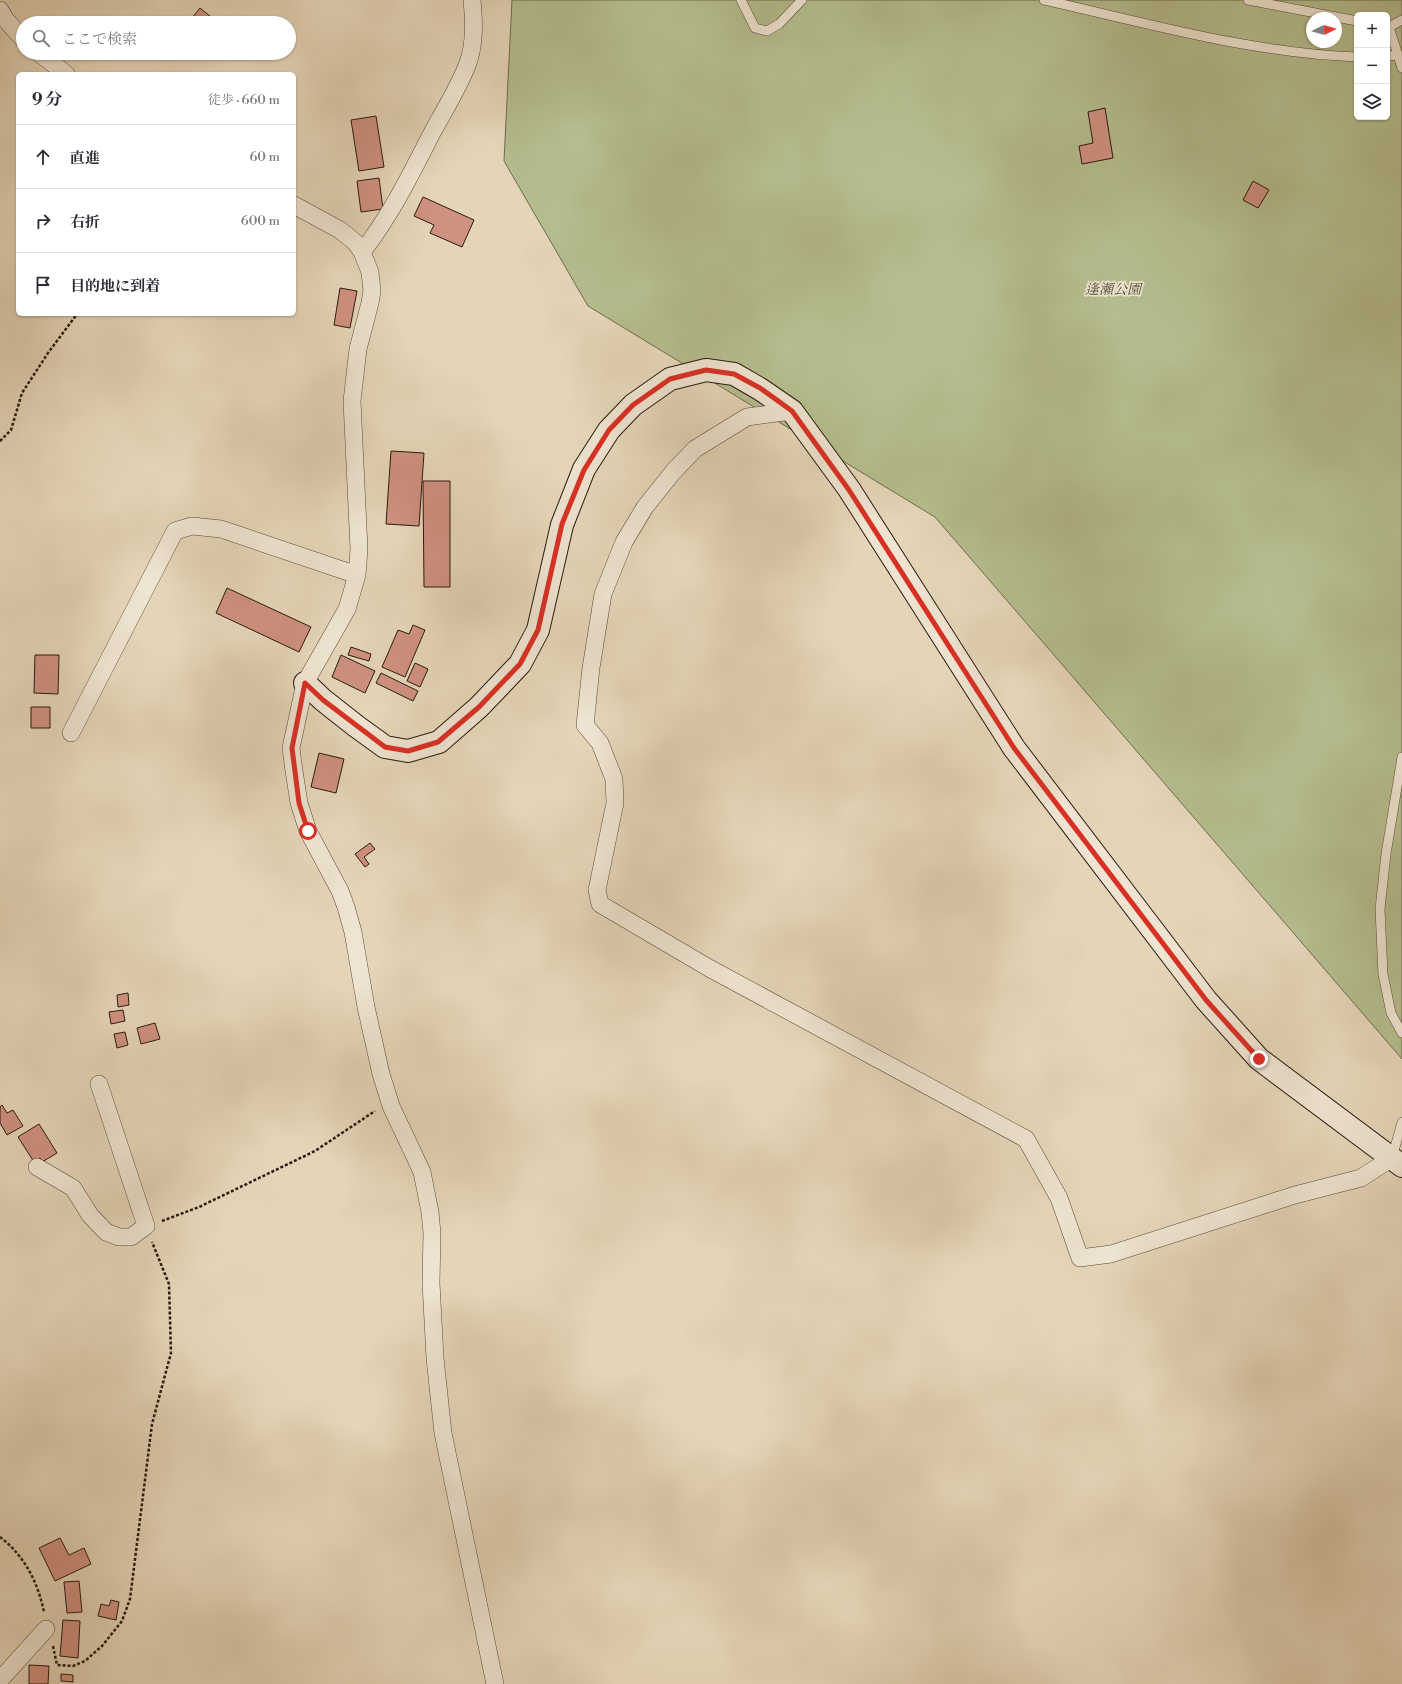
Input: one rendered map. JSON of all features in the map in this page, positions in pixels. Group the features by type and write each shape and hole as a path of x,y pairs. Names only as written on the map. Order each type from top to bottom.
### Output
{"street":[{"path":"362,252 371,242 404,186 458,86 468,64 472,47 474,22 472,0"},
{"path":"2,20 16,33"},
{"path":"48,60 63,72"},
{"path":"296,206 340,230 355,242 362,252 370,272 372,292 358,349 352,401 359,549 357,575 347,609 305,683 292,748 299,803 308,831 340,891 346,907 355,940 366,1007 381,1074 391,1106 422,1172 430,1212 432,1233 431,1283 437,1391 443,1433 495,1684"},
{"path":"305,683 345,718 385,747 408,751 438,742 479,707 520,664 538,630 562,524 584,470 609,430 633,405 670,379 706,370 734,374 760,388 792,411 849,490 1014,748 1206,1000 1259,1059 1397,1162 1361,1178 1295,1195 1111,1254 1080,1258 1059,1198 1026,1140 709,968 600,904 597,890 615,803 614,779 600,743 585,725 591,668 603,594 624,542 645,507 673,472 695,449 747,417 792,411"},
{"path":"71,733 175,531 192,526 221,530 357,575"},
{"path":"37,1167 73,1188 90,1215 106,1232 119,1237 131,1237 146,1226 99,1084"},
{"path":"0,1680 46,1629"}],"lane":[{"path":"741,0 755,28 767,31 778,24 802,0"},
{"path":"1044,0 1198,36 1272,49 1354,57"},
{"path":"1248,0 1354,20"},
{"path":"1390,26 1402,20"},
{"path":"1390,33 1402,68"},
{"path":"1390,56 1398,55"},
{"path":"1402,757 1386,854 1380,908 1383,974 1391,1013 1402,1033"},
{"path":"1397,1162 1402,1122"}],"path":[{"path":"0,441 11,430 22,394 48,353 76,316"},
{"path":"0,1537 10,1544 29,1570 40,1597 46,1629 51,1638 57,1665 73,1666 85,1661 111,1636 122,1621 130,1599 152,1424 171,1352 169,1284 146,1226 198,1207 314,1151 373,1111 391,1106"}],"green space":[{"name":"逢瀬公園","path":"512,0 1402,0 1402,1059 935,517 588,306 504,161"}],"building":[{"path":"200,8 210,16 194,16"},
{"path":"1105,108 1113,158 1082,164 1079,146 1093,143 1088,112"},
{"path":"376,116 384,167 359,171 351,120"},
{"path":"379,178 383,209 361,212 357,181"},
{"path":"1253,181 1269,190 1258,208 1243,200"},
{"path":"423,197 474,220 462,247 430,233 434,225 414,216"},
{"path":"340,288 357,291 350,328 334,325"},
{"path":"391,451 424,453 419,526 386,524"},
{"path":"423,481 450,481 450,587 424,587"},
{"path":"227,588 311,627 299,652 216,613"},
{"path":"413,625 425,630 405,677 382,667 398,630 409,634"},
{"path":"351,647 371,654 369,661 348,655"},
{"path":"35,655 59,655 58,694 34,693"},
{"path":"341,655 375,671 365,693 332,677"},
{"path":"415,663 428,669 420,687 407,681"},
{"path":"381,673 418,691 413,701 376,683"},
{"path":"31,707 50,707 50,728 31,728"},
{"path":"319,753 344,759 336,793 311,787"},
{"path":"370,843 375,849 364,857 369,864 365,867 355,854"},
{"path":"128,993 129,1005 118,1007 117,995"},
{"path":"123,1010 125,1021 111,1024 109,1012"},
{"path":"155,1023 160,1039 141,1044 137,1028"},
{"path":"125,1032 128,1045 117,1048 114,1034"},
{"path":"2,1105 7,1113 13,1110 23,1126 7,1135 0,1123 0,1107"},
{"path":"39,1124 57,1153 42,1162 40,1158 34,1162 18,1137"},
{"path":"60,1538 69,1555 84,1548 91,1564 55,1581 39,1548"},
{"path":"79,1581 82,1612 67,1613 64,1582"},
{"path":"111,1600 119,1602 116,1620 98,1616 101,1604 109,1606"},
{"path":"63,1620 80,1621 78,1658 60,1656"},
{"path":"29,1665 49,1666 48,1684 29,1684"},
{"path":"61,1674 73,1675 73,1682 61,1681"}],"route":[{"path":"308,831 299,803 292,748 305,683 323,700 385,747 408,751 438,742 479,707 520,664 538,630 562,524 584,470 609,430 633,405 670,379 706,370 734,374 760,388 792,411 849,490 1014,748 1206,1000 1259,1059"}]}
